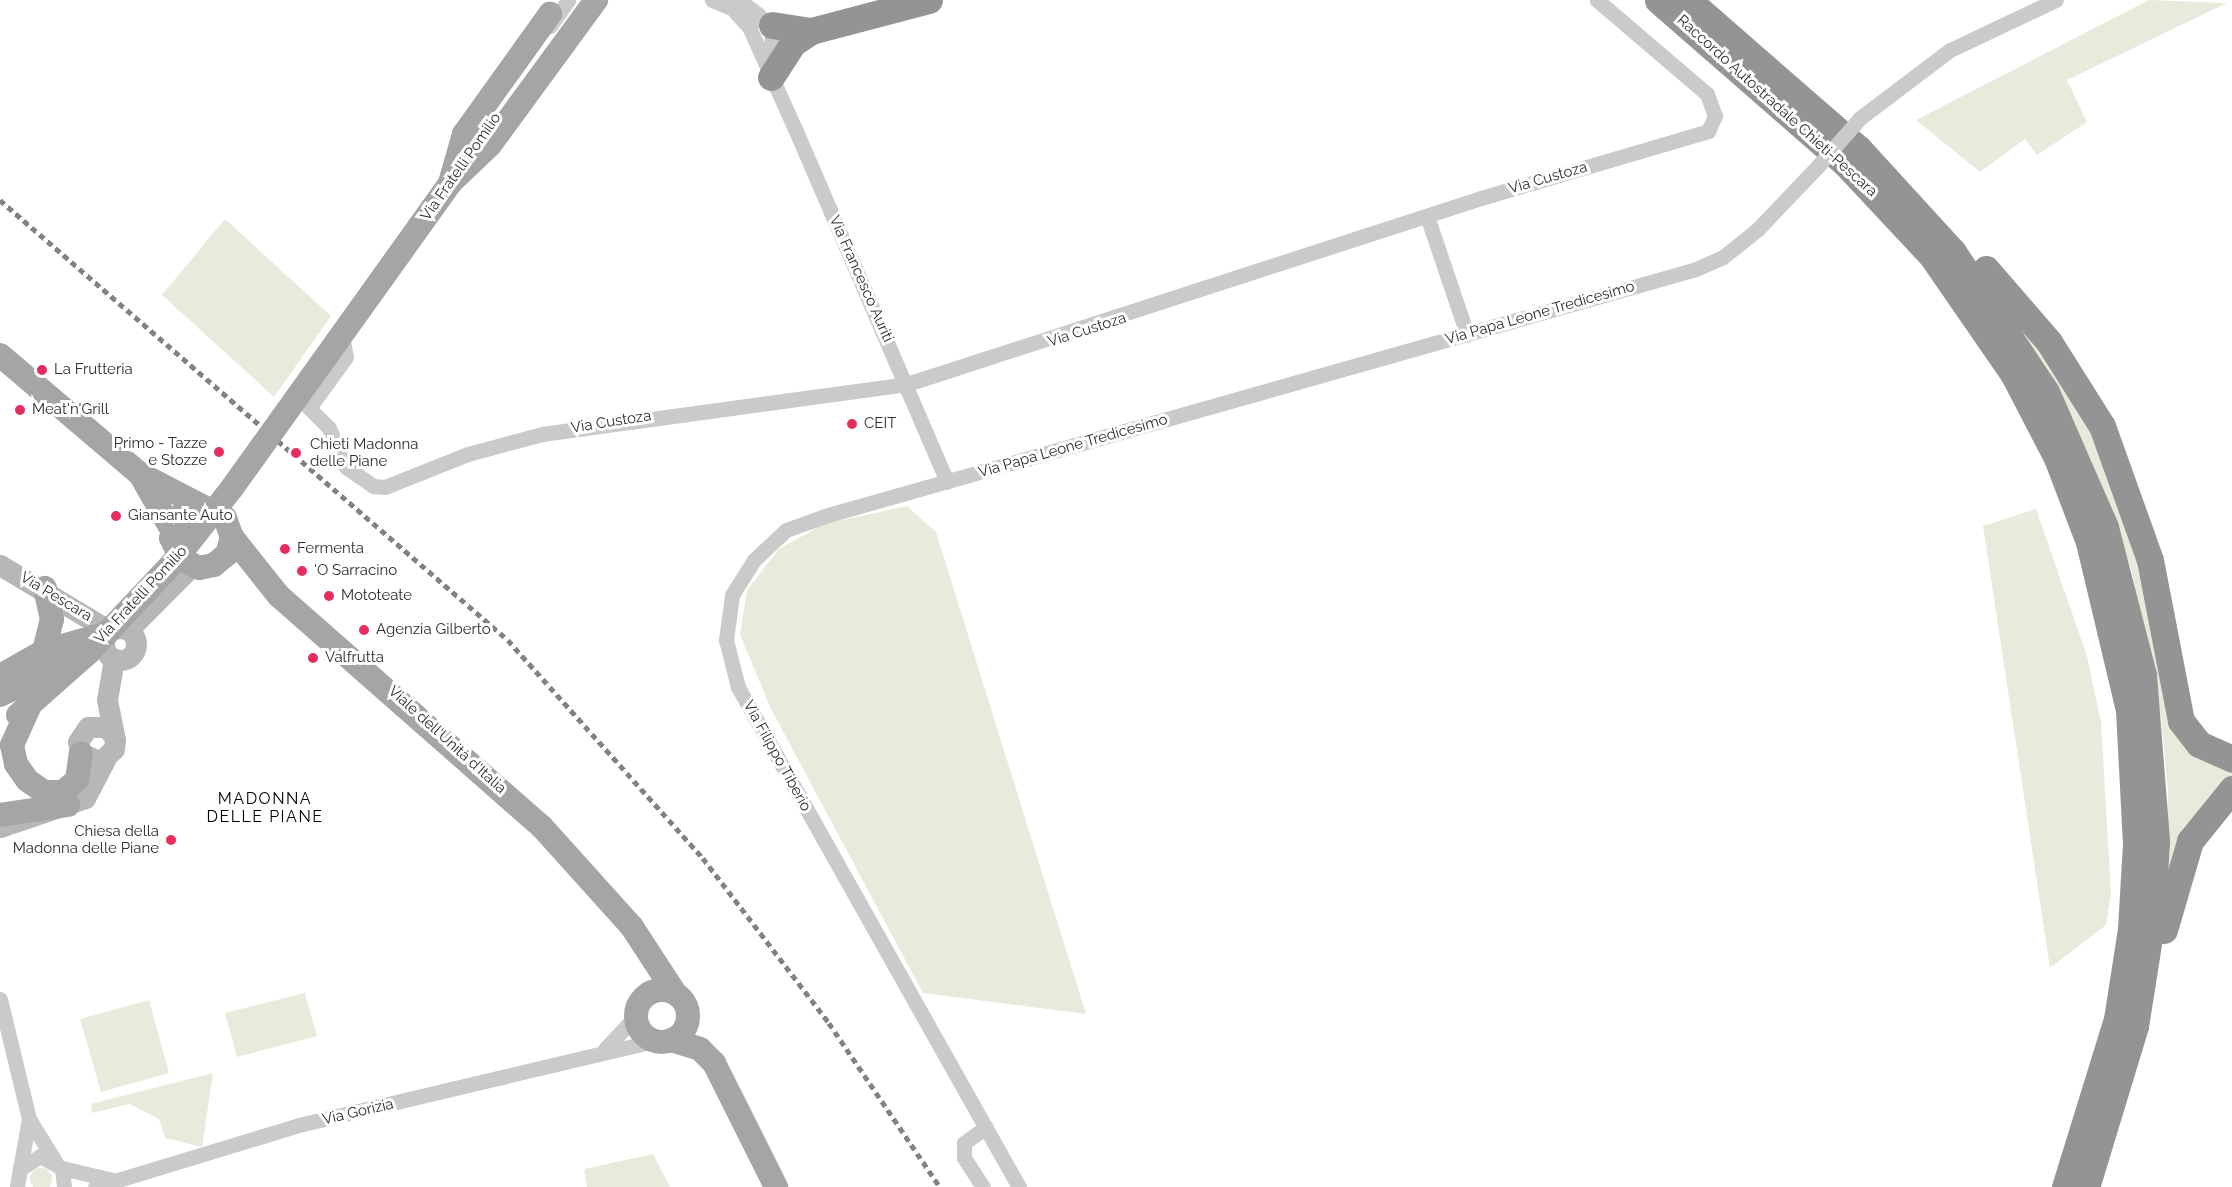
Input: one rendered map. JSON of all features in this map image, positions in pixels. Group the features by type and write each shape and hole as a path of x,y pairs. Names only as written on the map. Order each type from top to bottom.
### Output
{"highway":[{"path":"771,77 793,43 811,31 929,0"},
{"name":"Raccordo Autostradale Chieti-Pescara","path":"1658,0 1845,164 1939,265 2014,375 2057,458 2089,542 2129,710 2136,844 2131,928 2117,1019 2065,1187"},
{"name":"Raccordo Autostradale Chieti-Pescara","path":"1688,0 1859,149 1940,236 1999,314 2046,392 2088,481 2122,582 2143,675 2154,768 2155,870 2146,965 2126,1066 2086,1187"},
{"path":"772,25 811,31"},
{"path":"1940,236 1965,246 2026,314 2094,410 2117,458 2150,560 2181,721 2199,744 2232,759"},
{"path":"2146,965 2163,940 2190,842 2232,789"}],"main road":[{"path":"450,183 464,134 567,7 596,0"},
{"name":"Via Fratelli Pomilio","path":"0,731 88,653 200,530 450,183 567,7"},
{"path":"0,355 140,474 200,507 220,513 232,537 227,554 191,566 115,632 104,648 114,659 108,688 78,742 81,753 77,780 63,792 44,792 27,780 16,764 12,745 30,705"},
{"path":"140,474 191,566"},
{"path":"172,530 182,514 200,507"},
{"name":"Viale dell'Unità d'Italia","path":"232,537 279,596 522,807 632,927 682,1003 776,1187"},
{"name":"Via Pescara","path":"0,565 45,588 115,632"},
{"name":"Viale dell'Unità d'Italia","path":"191,566 279,596"},
{"path":"44,651 52,619 45,588"},
{"path":"0,676 44,651 115,632"},
{"path":"0,695 88,653"},
{"path":"0,827 68,805 90,792 105,760 114,749 108,688"},
{"path":"88,727 105,727 114,736"},
{"path":"81,753 94,762 105,760"},
{"path":"0,815 68,805"},
{"name":"Viale dell'Unità d'Italia","path":"604,897 640,953 639,1007"},
{"path":"663,1041 686,1026 682,1003 662,989 639,1007 641,1032 663,1041 710,1058"}],"street":[{"path":"712,0 738,7 772,25"},
{"name":"Via Custoza","path":"309,408 329,428 346,467 373,486 385,487 468,454 542,434 908,384 1427,216 1679,141 1715,124 1699,86 1597,0"},
{"name":"Via Papa Leone Tredicesimo","path":"946,482 1467,334 1723,257 1817,167 1860,118 1950,50 2056,0"},
{"name":"Via Fratelli Pomilio","path":"309,408 346,357 340,321 567,7"},
{"name":"Via Francesco Auriti","path":"738,7 908,384 946,482"},
{"name":"Via Francesco Auriti","path":"771,77 772,25"},
{"path":"1427,216 1467,334"},
{"name":"Via Filippo Tiberio","path":"946,482 786,530 753,560 732,595 726,640 738,687 1019,1187"},
{"path":"0,999 29,1119 58,1165 64,1187"},
{"path":"604,1050 639,1007"},
{"name":"Via Gorizia","path":"95,1187 115,1180 172,1168 303,1124 604,1050 663,1041"},
{"path":"15,1181 29,1119"},
{"path":"983,1187 964,1158 964,1143 986,1127"},
{"name":"Via Gorizia","path":"15,1181 40,1156 58,1165 115,1180"}],"green space":[{"path":"2149,0 2227,3 2067,80 2087,122 2037,155 2025,139 1980,172 1916,120"},
{"path":"225,219 331,316 274,397 162,295"},
{"path":"2012,309 2115,463 2171,698 2232,764 2232,783 2166,878 2168,791 2161,717 2131,568 2090,457"},
{"path":"907,506 936,532 1086,1014 923,993 771,709 740,635 747,590 779,549 824,524"},
{"path":"2036,509 2087,656 2101,722 2111,893 2106,925 2050,968 1983,526"},
{"path":"305,993 317,1036 237,1057 225,1013"},
{"path":"149,1000 169,1073 101,1092 80,1019"},
{"path":"213,1073 202,1147 165,1138 159,1119 129,1104 92,1113 91,1104"},
{"path":"653,1154 670,1187 587,1187 584,1169"},
{"path":"41,1168 49,1171 52,1179 49,1187 41,1190 33,1187 30,1179 33,1171"}],"railway":[{"path":"0,200 508,640 703,858 829,1023 940,1187"}],"place":[{"name":"La Frutteria","path":"42,370"},
{"name":"Meat'n'Grill","path":"20,410"},
{"name":"CEIT","path":"852,424"},
{"name":"Primo - Tazze e Stozze","path":"219,452"},
{"name":"Chieti Madonna delle Piane","path":"296,453"},
{"name":"Giansante Auto","path":"116,516"},
{"name":"Fermenta","path":"285,549"},
{"name":"'O Sarracino","path":"302,571"},
{"name":"Mototeate","path":"329,596"},
{"name":"Agenzia Gilberto","path":"364,630"},
{"name":"Valfrutta","path":"313,658"},
{"name":"Chiesa della Madonna delle Piane","path":"171,840"}],"district":[{"name":"MADONNA DELLE PIANE","path":"265,808"}]}
